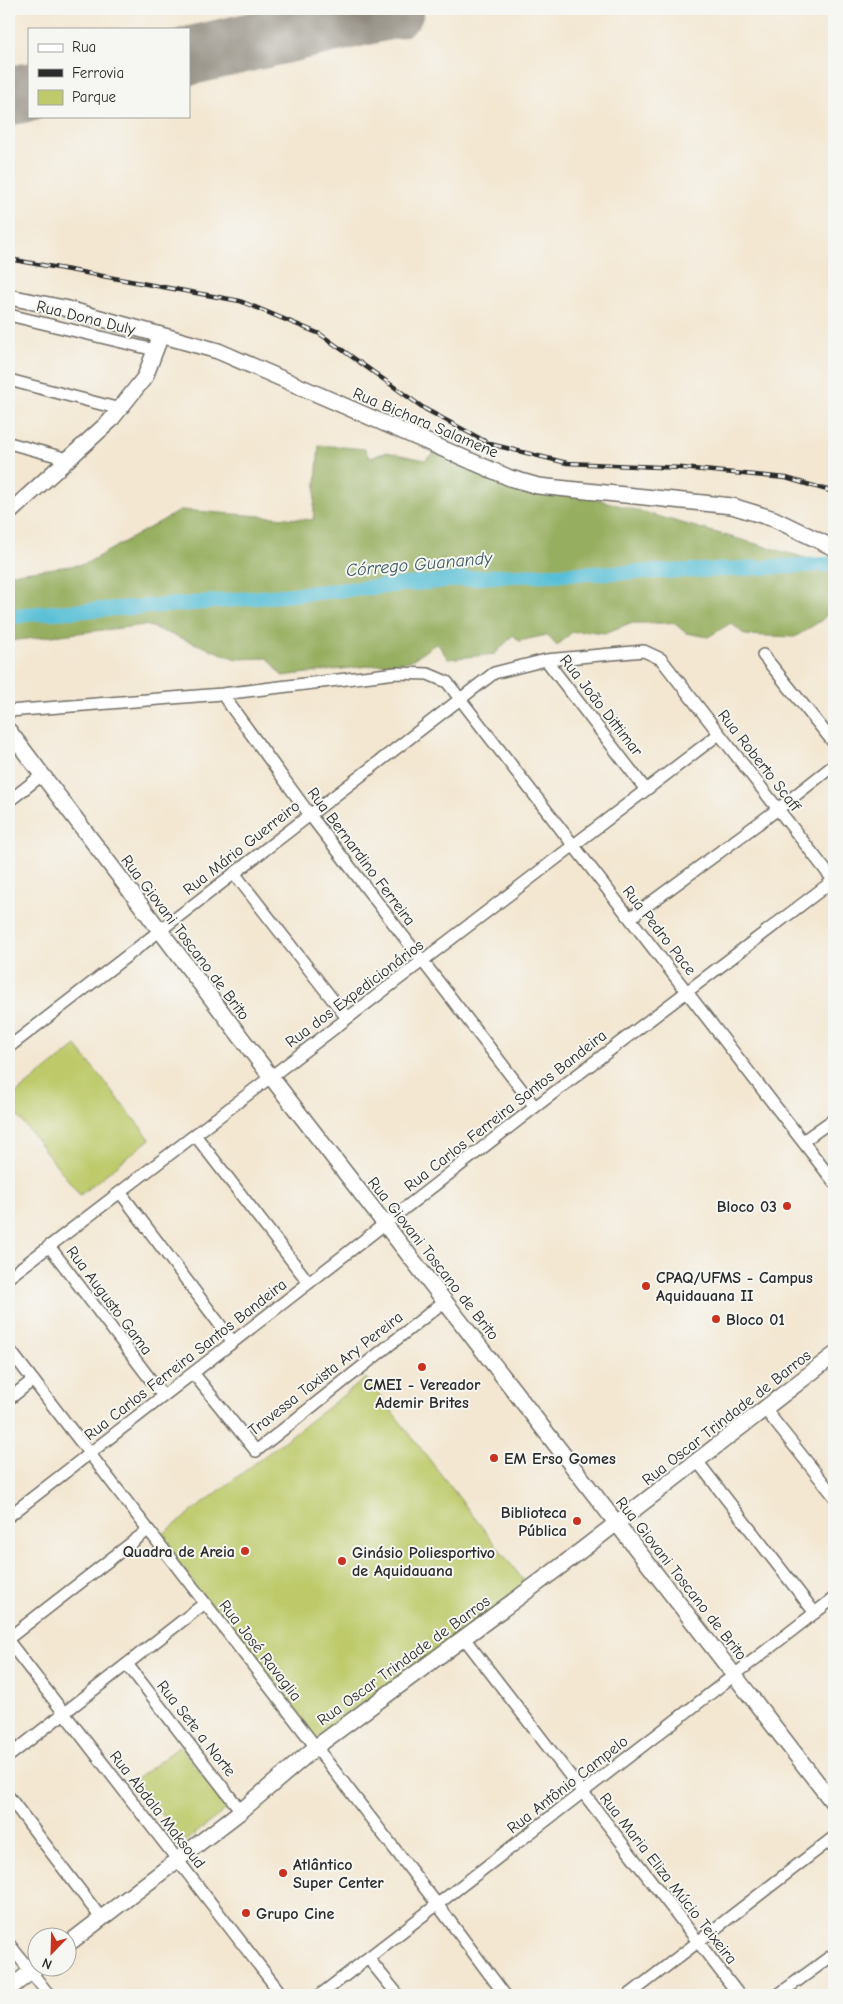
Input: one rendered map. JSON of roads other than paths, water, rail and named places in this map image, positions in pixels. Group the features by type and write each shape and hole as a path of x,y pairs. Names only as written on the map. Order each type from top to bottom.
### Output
{"main road":[{"name":"Rua Bichara Salamene","path":"9,297 64,308 218,351 510,478 538,486 732,506 774,519 832,547"},
{"path":"9,513 110,421 145,377 161,335"},
{"name":"Rua Giovani Toscano de Brito","path":"9,731 271,1077 736,1674 834,1804"},
{"name":"Rua Oscar Trindade de Barros","path":"78,1936 241,1811 316,1747 617,1523 834,1355"},
{"path":"9,1989 28,1974"}],"street":[{"name":"Rua Dona Duly","path":"9,315 155,350"},
{"path":"9,380 120,409"},
{"path":"9,443 68,459"},
{"name":"Rua Roberto Scaff","path":"546,660 644,652 661,659 834,880"},
{"path":"764,654 834,743"},
{"name":"Rua João Dittimar","path":"494,674 546,660 646,790"},
{"name":"Rua Pedro Pace","path":"9,710 222,694 396,673 428,674 448,682 834,1182"},
{"name":"Rua Mário Guerreiro","path":"9,1046 494,674"},
{"name":"Rua Bernardino Ferreira","path":"222,694 310,815 535,1107"},
{"name":"Rua dos Expedicionários","path":"9,1277 719,734"},
{"path":"630,918 778,809 834,765"},
{"path":"9,801 42,775"},
{"path":"234,873 347,1018"},
{"name":"Rua Carlos Ferreira Santos Bandeira","path":"9,1516 535,1107 834,880"},
{"path":"803,1141 834,1119"},
{"path":"195,1134 309,1283"},
{"path":"120,1192 233,1342"},
{"name":"Rua Augusto Gama","path":"49,1246 163,1396"},
{"name":"Travessa Taxista Ary Pereira","path":"193,1373 256,1451 446,1300"},
{"name":"Rua José Ravaglia","path":"9,1349 438,1904 505,1995"},
{"path":"9,1399 33,1380"},
{"path":"764,1408 834,1496"},
{"path":"697,1461 815,1614"},
{"path":"9,1638 148,1530"},
{"name":"Rua Antônio Campelo","path":"320,1995 834,1598"},
{"path":"9,1756 205,1603"},
{"name":"Rua Maria Eliza Múcio Teixeira","path":"464,1638 739,1995"},
{"name":"Rua Abdala Maksoud","path":"9,1642 282,1995"},
{"name":"Rua Sete a Norte","path":"126,1664 241,1811"},
{"path":"9,1798 101,1918"},
{"path":"629,1995 834,1837"},
{"path":"9,1944 28,1962"},
{"path":"778,1995 834,1954"},
{"path":"368,1958 398,1995"},
{"path":"39,1976 49,1995"}],"waterway":[{"name":"Córrego Guanandy","path":"9,618 30,614 187,604 498,576 716,570 834,564"}],"railway":[{"path":"9,259 240,301 320,334 425,409 490,444 567,463 682,468 786,478 834,492"}],"place":[{"name":"Bloco 03","path":"787,1206"},
{"name":"CPAQ/UFMS - Campus Aquidauana II","path":"646,1286"},
{"name":"Bloco 01","path":"716,1319"},
{"name":"CMEI - Vereador Ademir Brites","path":"422,1367"},
{"name":"EM Erso Gomes","path":"494,1458"},
{"name":"Biblioteca Pública","path":"577,1521"},
{"name":"Quadra de Areia","path":"245,1551"},
{"name":"Ginásio Poliesportivo de Aquidauana","path":"342,1561"},
{"name":"Atlântico Super Center","path":"283,1873"},
{"name":"Grupo Cine","path":"246,1913"}]}
